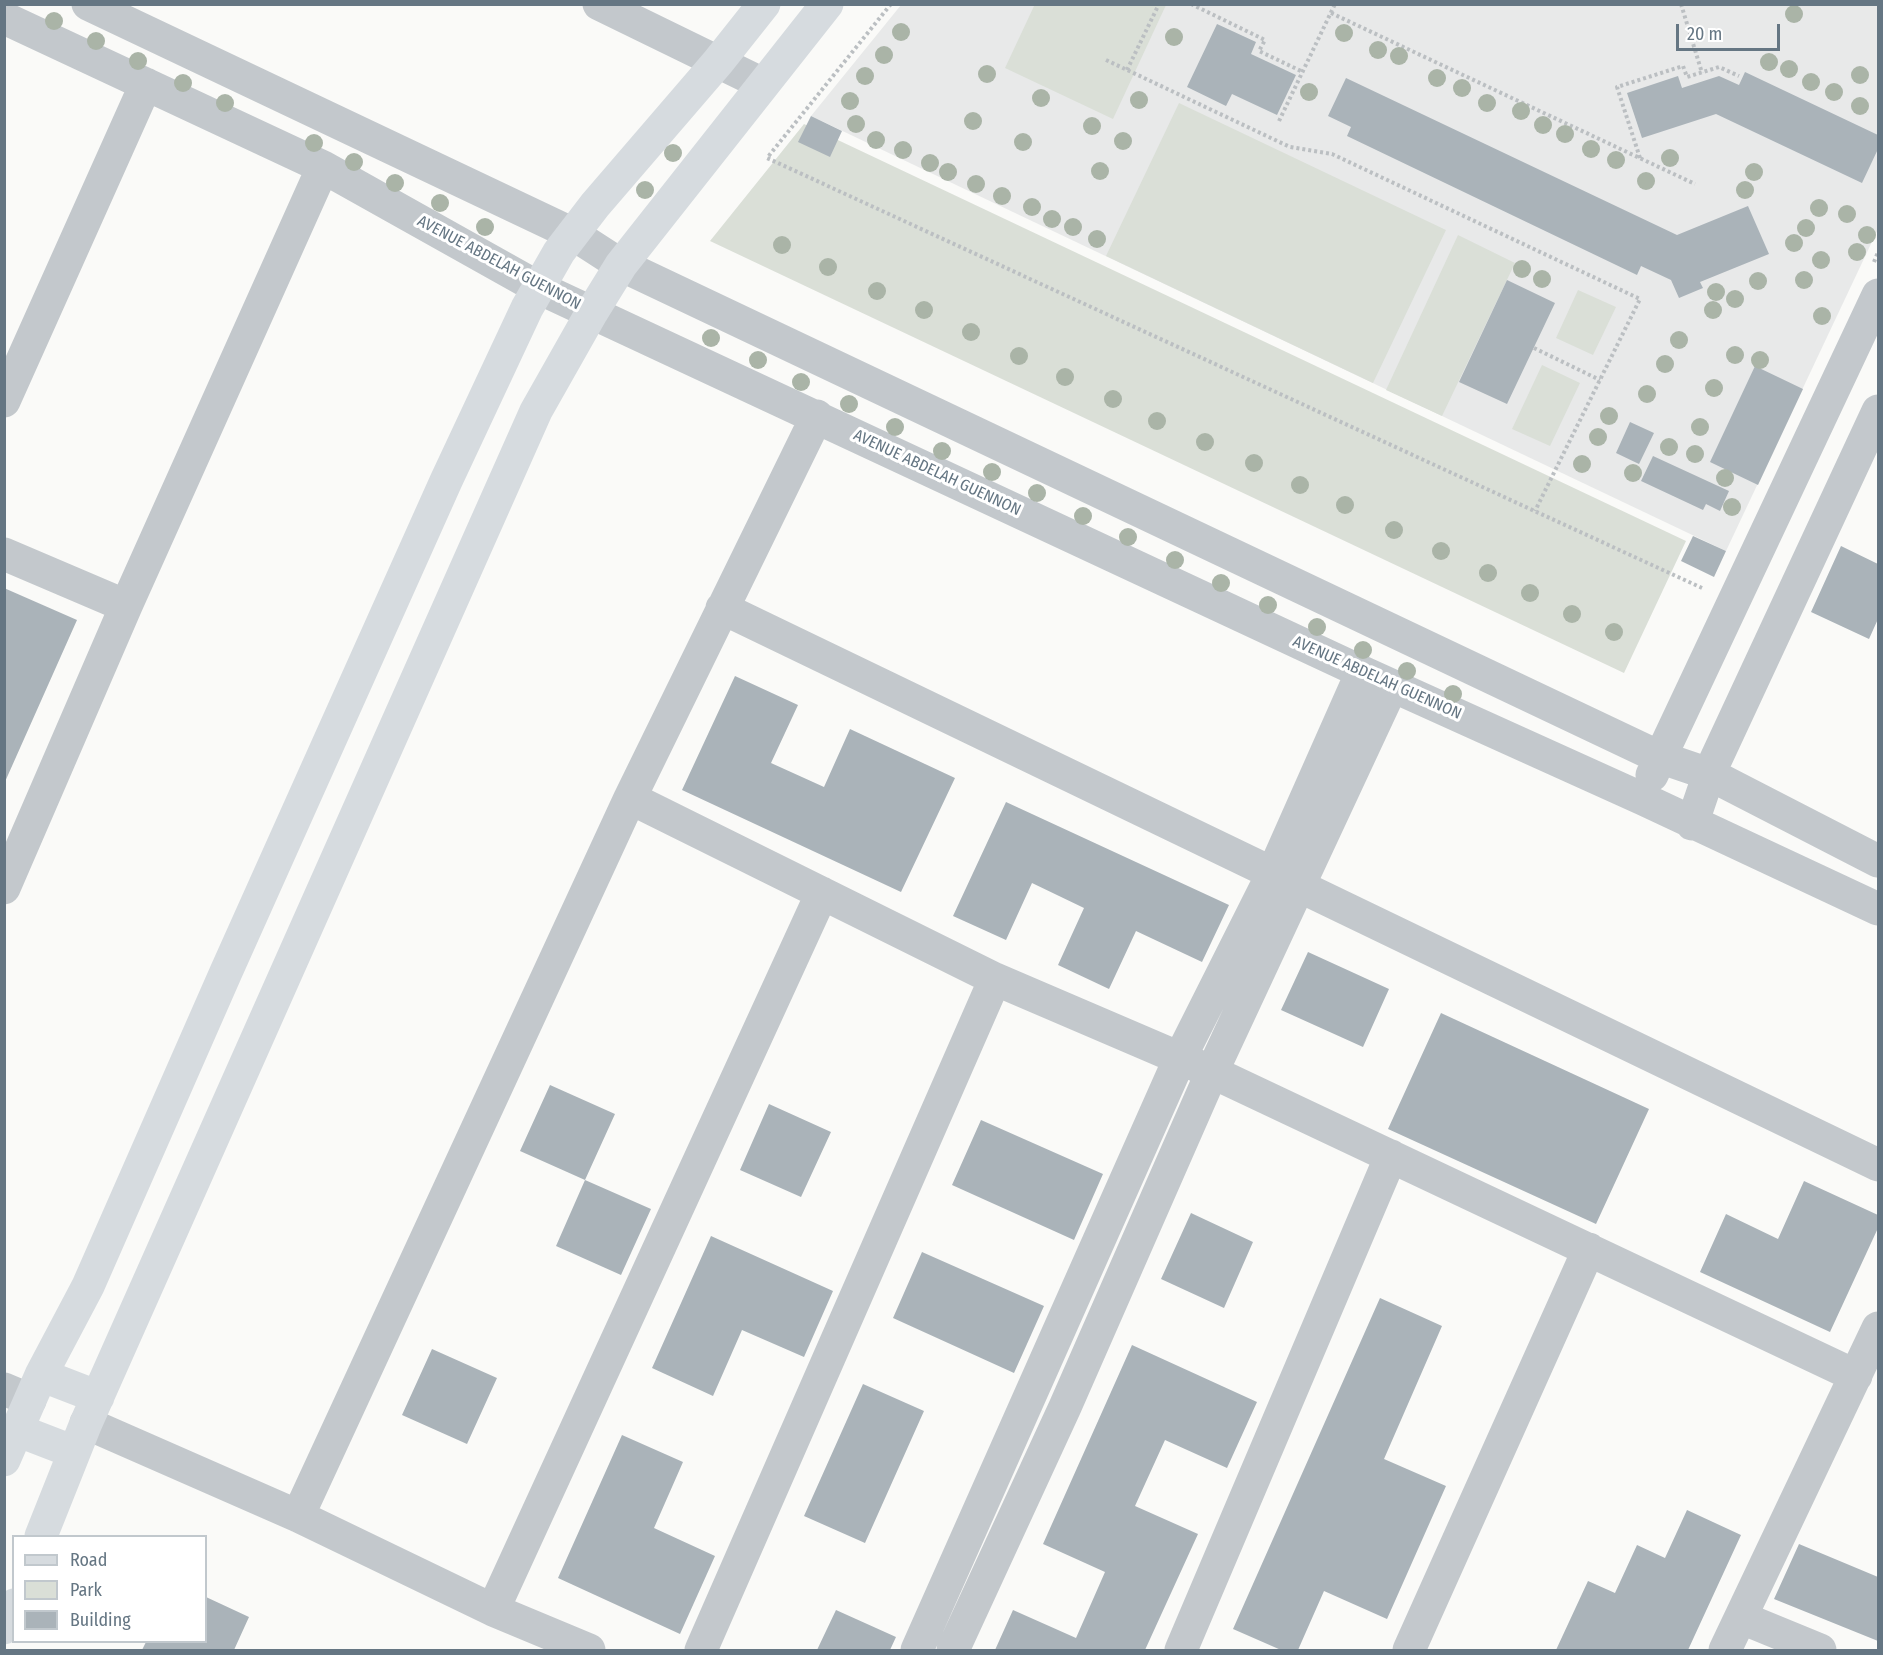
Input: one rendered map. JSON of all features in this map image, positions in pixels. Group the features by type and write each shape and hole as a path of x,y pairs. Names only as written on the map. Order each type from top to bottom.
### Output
{"main road":[{"path":"4,1461 17,1430 25,1388 88,1286 441,492 527,308 559,252 573,234 764,4"},
{"path":"40,1535 92,1410 536,411 621,265 827,4"},
{"path":"25,1388 92,1410"},
{"path":"17,1430 74,1452"},
{"path":"4,1628 12,1610"}],"street":[{"path":"88,4 573,234 621,265 1659,757 1709,774 1876,852 1865,903"},
{"path":"599,4 763,84"},
{"name":"AVENUE ABDELAH GUENNON","path":"4,18 323,167 539,288 1392,686 1643,799 1692,824 1865,903"},
{"path":"4,401 146,84"},
{"path":"4,888 126,606 323,167"},
{"path":"1643,799 1659,757 1837,387 1878,295"},
{"path":"1692,824 1709,774 1878,411"},
{"path":"298,1516 630,798 817,416"},
{"path":"4,554 126,606"},
{"path":"722,608 1878,1165"},
{"path":"953,1650 1065,1407 1212,1072 1286,880 1362,672"},
{"path":"918,1650 1180,1058 1286,880 1392,686"},
{"path":"630,798 995,979 1212,1072 1856,1376"},
{"path":"493,1610 822,893"},
{"path":"701,1650 995,979"},
{"path":"1181,1650 1391,1156"},
{"path":"1409,1650 1589,1249"},
{"path":"1725,1650 1878,1328"},
{"path":"1032,1394 1065,1407"},
{"path":"92,1410 298,1516 493,1610 589,1650"},
{"path":"1742,1618 1820,1650"}],"path":[{"path":"891,4 767,158 1705,589"},
{"path":"1127,70 1158,4"},
{"path":"1191,4 1265,40 1259,51 1303,72"},
{"path":"1280,122 1335,4"},
{"path":"1681,4 1702,73"},
{"path":"1331,13 1695,184"},
{"path":"1106,60 1290,147 1332,154 1640,299 1535,511"},
{"path":"1641,159 1617,87 1683,66 1687,78 1719,67 1739,76"},
{"path":"1873,262 1878,252"},
{"path":"1534,348 1600,380"}],"shaded area":[{"path":"901,5 1878,5 1878,229 1726,551 811,116"}],"green space":[{"path":"1035,4 1166,5 1113,119 1005,68"},
{"path":"1179,103 1446,230 1373,383 1106,256"},
{"path":"804,124 1686,541 1624,673 710,241"},
{"path":"1458,235 1515,263 1442,416 1386,390"},
{"path":"1578,290 1616,307 1593,355 1556,338"},
{"path":"1542,365 1580,383 1550,446 1512,429"}],"building":[{"path":"1217,24 1256,42 1251,54 1296,75 1277,115 1232,94 1226,106 1187,87"},
{"path":"1745,72 1878,135 1878,149 1862,183 1716,114 1642,138 1627,93 1678,76 1682,88 1719,76 1739,85"},
{"path":"1346,78 1677,235 1748,206 1769,254 1700,282 1703,288 1679,298 1671,280 1641,266 1637,275 1347,136 1351,127 1328,116"},
{"path":"811,116 842,131 830,157 798,142"},
{"path":"1507,280 1555,303 1507,404 1459,382"},
{"path":"1755,366 1803,389 1758,485 1710,462"},
{"path":"1630,422 1654,433 1639,464 1616,453"},
{"path":"1653,456 1729,491 1720,511 1706,504 1703,510 1641,481"},
{"path":"1693,536 1726,551 1714,577 1681,561"},
{"path":"1841,546 1878,564 1878,619 1869,639 1811,612"},
{"path":"4,588 77,620 4,784"},
{"path":"735,676 798,705 771,763 824,787 850,729 955,778 901,892 682,790"},
{"path":"1006,802 1229,905 1202,962 1136,931 1109,989 1058,965 1084,908 1032,883 1006,940 953,916"},
{"path":"1308,952 1389,989 1363,1047 1281,1010"},
{"path":"1441,1013 1649,1109 1596,1224 1388,1129"},
{"path":"550,1085 615,1114 585,1180 520,1151"},
{"path":"769,1104 831,1132 801,1197 740,1170"},
{"path":"981,1120 1103,1174 1074,1240 952,1185"},
{"path":"585,1180 651,1209 621,1275 556,1246"},
{"path":"1804,1181 1878,1215 1878,1228 1830,1332 1700,1272 1726,1214 1778,1239"},
{"path":"1191,1213 1253,1242 1224,1308 1161,1279"},
{"path":"711,1236 833,1291 804,1357 742,1330 713,1396 652,1368"},
{"path":"922,1252 1044,1306 1014,1373 893,1318"},
{"path":"1380,1298 1442,1326 1384,1459 1446,1486 1387,1619 1324,1591 1298,1650 1281,1650 1233,1629"},
{"path":"1132,1345 1257,1402 1227,1468 1165,1440 1135,1506 1198,1534 1145,1650 995,1650 1013,1610 1076,1638 1105,1572 1043,1544"},
{"path":"432,1349 497,1378 467,1444 402,1415"},
{"path":"863,1384 924,1411 865,1543 804,1516"},
{"path":"622,1435 683,1462 654,1528 715,1556 680,1634 558,1578"},
{"path":"1687,1510 1741,1535 1688,1650 1556,1650 1588,1581 1615,1593 1637,1545 1665,1558"},
{"path":"1799,1544 1878,1577 1878,1641 1774,1599"},
{"path":"207,1597 249,1617 234,1650 142,1650 146,1643 207,1643"},
{"path":"836,1610 896,1637 890,1650 817,1650"}]}
